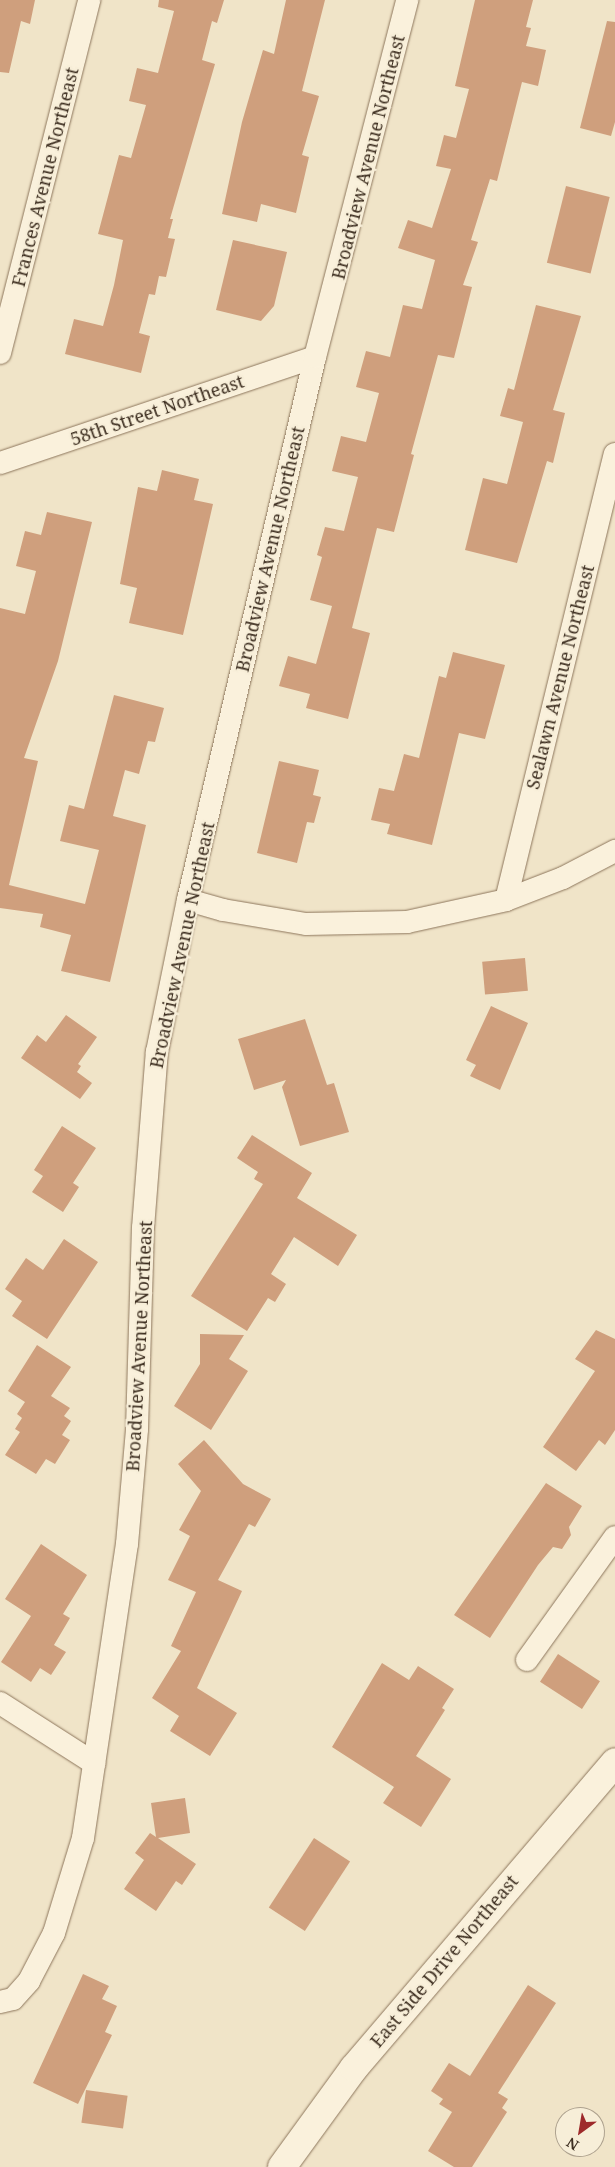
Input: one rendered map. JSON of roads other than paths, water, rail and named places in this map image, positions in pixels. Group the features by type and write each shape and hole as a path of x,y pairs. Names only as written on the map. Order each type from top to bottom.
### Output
{"main road":[{"name":"East Side Drive Northeast","path":"282,2167 354,2068 615,1762"}],"street":[{"name":"Frances Avenue Northeast","path":"0,353 89,0"},
{"name":"Broadview Avenue Northeast","path":"0,2002 14,1999 29,1980 54,1933 83,1838 127,1544 135,1458 143,1228 157,1052 188,900 315,357 407,0"},
{"name":"58th Street Northeast","path":"0,463 315,357"},
{"name":"Sealawn Avenue Northeast","path":"506,900 615,454"},
{"path":"188,900 278,920 360,925 456,914 506,900 564,878 615,851"},
{"path":"526,1660 615,1537"},
{"path":"0,1704 94,1763"}]}
